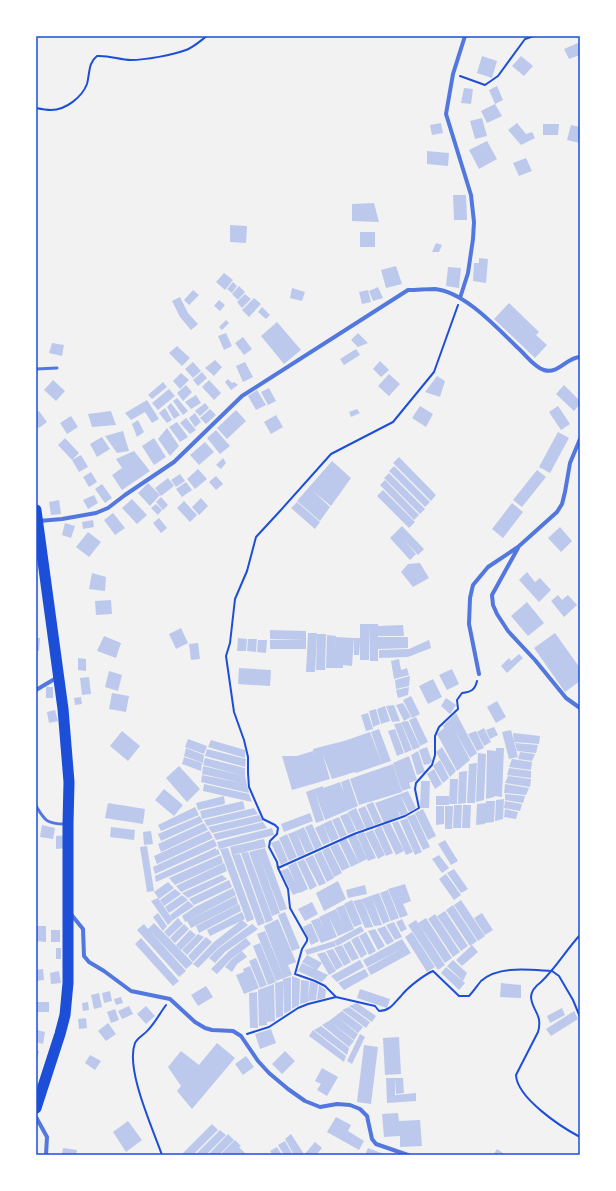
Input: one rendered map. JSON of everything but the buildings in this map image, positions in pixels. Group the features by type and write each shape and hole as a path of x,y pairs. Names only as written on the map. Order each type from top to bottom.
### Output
{"highway":[{"path":"36,1108 65,1015 68,983 68,824 70,782 37,516"}],"street":[{"path":"460,298 468,272 474,222 470,195 446,114 453,74 465,36"},
{"path":"37,516 62,519 96,513 108,508 174,462 242,396 408,290 437,289 460,298 491,321 533,362 544,370 553,370 574,357 580,357"},
{"path":"478,674 469,624 470,598 473,585 488,567 518,547 557,512 562,504 570,463 580,439"},
{"path":"518,547 492,594 496,614 508,631 535,660 566,698 580,708"},
{"path":"36,690 58,677"},
{"path":"68,910 83,929 84,956 89,962 131,991 170,999 195,1022 205,1028 212,1030 234,1031 241,1036 258,1061 269,1073 288,1089 305,1101 320,1107 337,1104 350,1105 360,1109 367,1116 372,1139 376,1144 408,1155"},
{"path":"36,1116 47,1138 46,1155"}],"lane":[{"path":"36,369 57,368"},
{"path":"36,806 44,819 53,824 68,824"}],"path":[{"path":"36,108 51,110 60,109 70,104 87,84 90,63 97,56 130,60 144,59 186,50 207,36"},
{"path":"453,74 484,84 498,76 525,39 534,36"},
{"path":"336,997 325,986 315,980 295,974 301,952 307,938 290,908 288,889 280,876 277,862 269,847 270,841 277,834 278,828 263,819 254,800 248,773 248,757 244,740 234,712 226,656 230,643 235,599 247,571 256,537 331,454 393,422 434,372 460,298"},
{"path":"278,868 354,834 405,816 419,808 415,789 416,783 432,765 435,755 435,736 439,727 458,709 456,700 462,693 474,690 478,674"},
{"path":"580,935 552,971 532,992 531,997 539,1015 540,1026 517,1070 516,1080 520,1089 554,1121 580,1137"},
{"path":"241,1036 268,1027 298,1008 336,997 375,1006 379,1011 384,1011 396,1002 401,995 428,973 433,971 458,996 469,996 482,981 497,973 508,970 552,971 558,976 573,1000 580,1017"},
{"path":"162,1155 135,1078 134,1056 135,1043 148,1030 170,999"}]}
